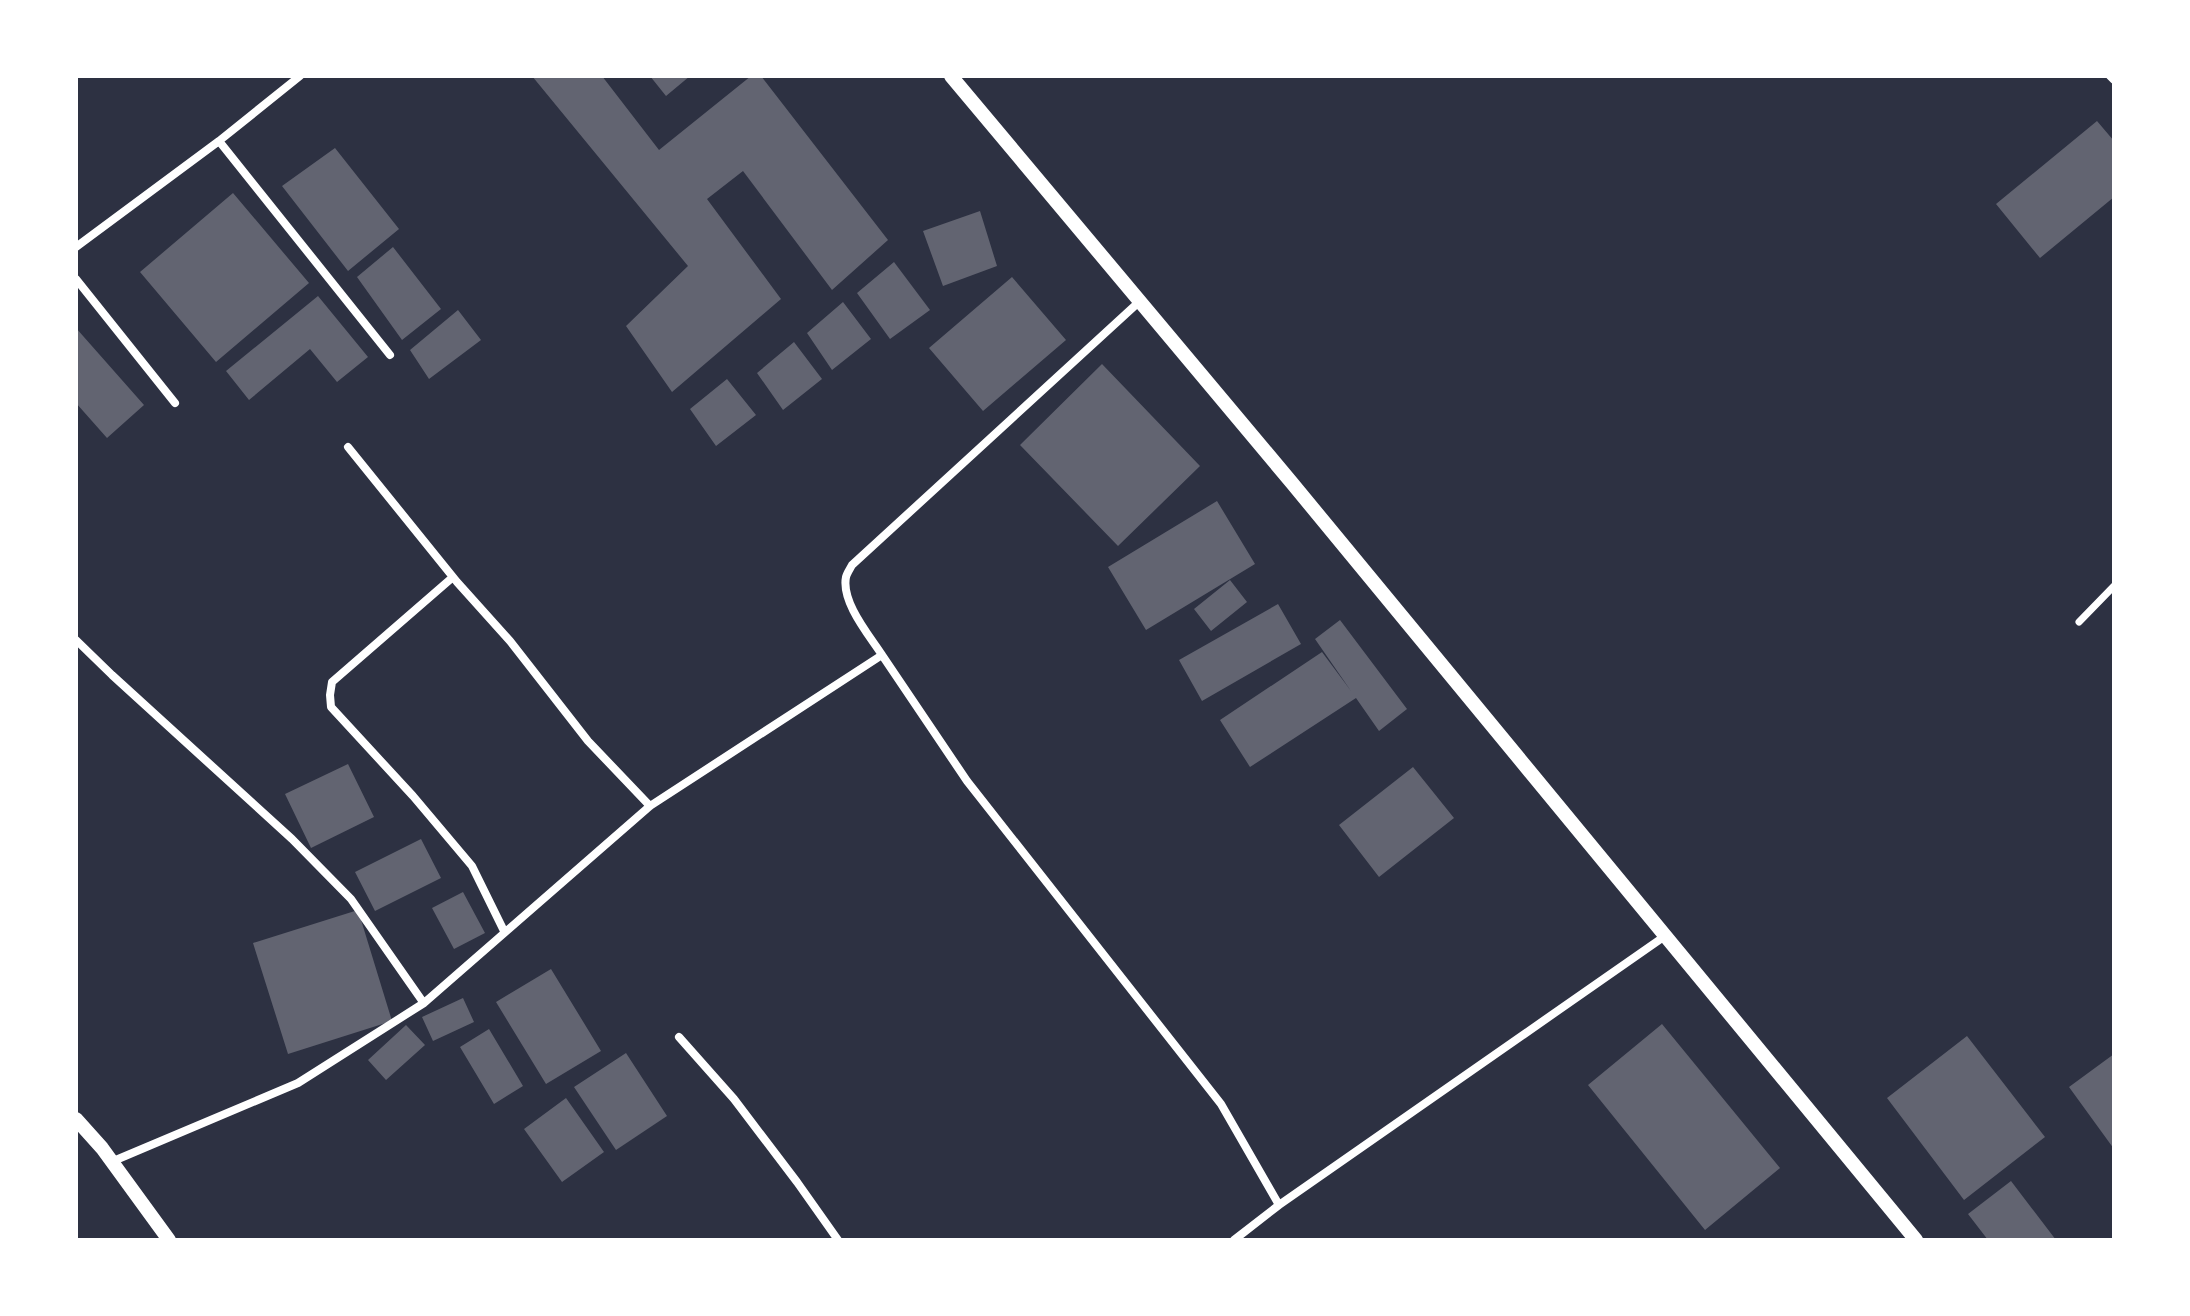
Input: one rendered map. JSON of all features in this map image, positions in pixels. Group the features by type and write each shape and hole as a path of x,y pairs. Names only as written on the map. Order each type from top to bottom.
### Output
{"street":[{"path":"78,242 219,141 300,76"},
{"path":"951,76 1916,1240"},
{"path":"219,141 390,355"},
{"path":"76,279 175,403"},
{"path":"1140,301 852,565 846,577 847,595 855,615 967,781 1221,1104 1279,1205"},
{"path":"348,447 453,577 510,641 588,741 650,806"},
{"path":"453,577 332,682 331,707 472,866 504,931"},
{"path":"2079,622 2114,586"},
{"path":"76,640 292,839 351,899 423,1002"},
{"path":"111,1162 298,1083 423,1002 650,806 882,655"},
{"path":"1234,1240 1279,1205 1665,936"},
{"path":"679,1037 734,1099 838,1240"},
{"path":"76,1119 169,1240"}],"building":[{"path":"532,76 602,76 659,150 751,76 761,76 888,240 832,290 743,171 707,199 781,299 672,392 626,326 688,266"},
{"path":"650,76 690,76 666,96"},
{"path":"2097,121 2114,141 2114,197 2040,258 1996,204"},
{"path":"335,148 399,229 348,271 282,186"},
{"path":"233,193 309,283 216,362 140,272"},
{"path":"980,211 997,266 943,286 923,231"},
{"path":"393,247 441,309 402,340 357,277"},
{"path":"894,262 930,310 890,339 857,293"},
{"path":"1012,277 1066,340 983,411 929,348"},
{"path":"318,296 368,357 337,382 310,349 249,400 226,371"},
{"path":"843,302 871,339 832,370 807,333"},
{"path":"458,310 481,340 429,379 410,350"},
{"path":"76,328 144,405 107,438 76,403"},
{"path":"794,342 822,379 783,410 757,373"},
{"path":"1102,364 1200,466 1118,546 1020,445"},
{"path":"727,379 756,415 716,446 690,409"},
{"path":"1217,501 1255,564 1146,630 1108,567"},
{"path":"1230,580 1247,602 1211,631 1194,609"},
{"path":"1278,604 1301,644 1202,701 1179,660"},
{"path":"1340,620 1407,709 1379,731 1356,698 1250,767 1220,720 1322,652 1351,691 1315,639"},
{"path":"348,764 374,817 311,848 285,794"},
{"path":"1413,767 1454,818 1379,877 1339,825"},
{"path":"421,839 441,878 375,911 355,872"},
{"path":"463,892 485,933 454,949 432,908"},
{"path":"358,910 392,1021 288,1054 253,943"},
{"path":"551,969 601,1051 546,1084 496,1002"},
{"path":"463,998 474,1022 433,1041 422,1017"},
{"path":"1662,1024 1780,1168 1705,1230 1588,1085"},
{"path":"406,1025 425,1045 386,1080 368,1060"},
{"path":"489,1029 523,1086 494,1104 460,1047"},
{"path":"1967,1036 2045,1137 1964,1200 1887,1098"},
{"path":"626,1053 667,1116 616,1150 574,1087"},
{"path":"2114,1054 2114,1149 2069,1087"},
{"path":"566,1098 604,1152 562,1182 524,1129"},
{"path":"2011,1181 2056,1240 1988,1240 1968,1214"}]}
